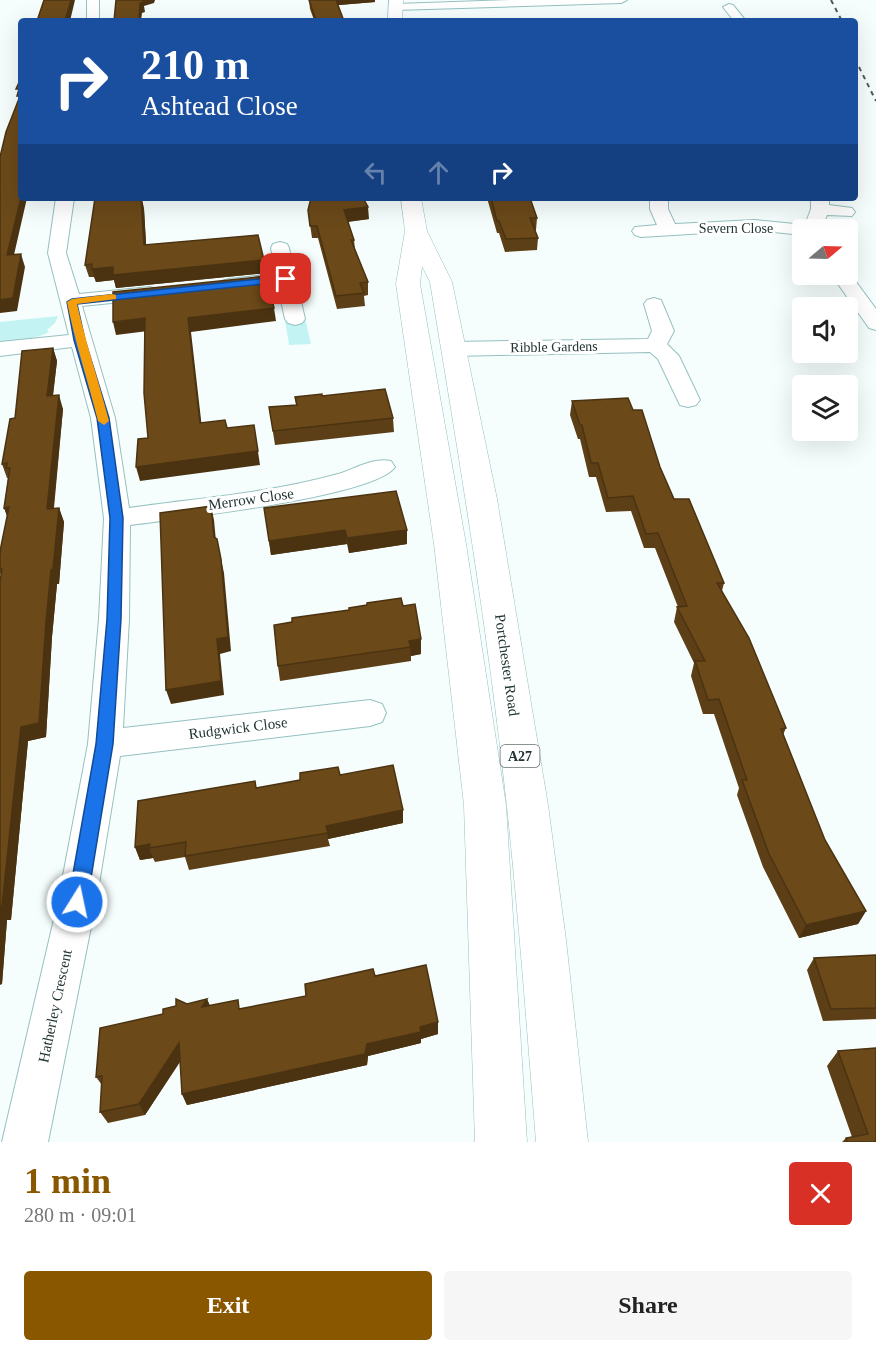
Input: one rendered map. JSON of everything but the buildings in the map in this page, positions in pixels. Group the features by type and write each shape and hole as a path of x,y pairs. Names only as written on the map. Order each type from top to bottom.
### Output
{"main road":[{"name":"Portchester Road","path":"414,215 441,282 482,499 511,692 543,940 562,1142"},
{"name":"Portchester Road","path":"414,215 408,284 450,544 485,805 501,1142"}],"street":[{"path":"396,9 595,6 621,0"},
{"path":"729,7 738,18"},
{"name":"Hatherley Crescent","path":"25,1142 77,902 105,744 114,619 117,518 103,418 57,253 66,201"},
{"path":"659,201 659,209 668,229"},
{"path":"815,219 820,204 846,212"},
{"name":"Severn Close","path":"641,231 755,225 792,229"},
{"path":"280,248 294,319"},
{"path":"215,286 286,279"},
{"path":"848,285 876,324"},
{"path":"72,302 167,291"},
{"path":"654,304 663,331 655,345 668,356 688,400"},
{"path":"0,349 80,340"},
{"name":"Ribble Gardens","path":"453,349 655,345"},
{"name":"Merrow Close","path":"117,518 304,491 336,484 382,467"},
{"name":"Rudgwick Close","path":"105,744 370,712"}],"shaded area":[{"path":"58,316 55,323 47,330 49,332 43,335 0,342 0,322"},
{"path":"305,318 311,344 289,345 285,320"}],"railway":[{"path":"831,0 840,18"},
{"path":"858,65 876,101"}],"slow traffic":[{"path":"104,421 80,340 72,302 112,297"}],"route":[{"path":"77,902 105,744 114,619 117,518 103,418 80,340 72,302 286,279"}]}
